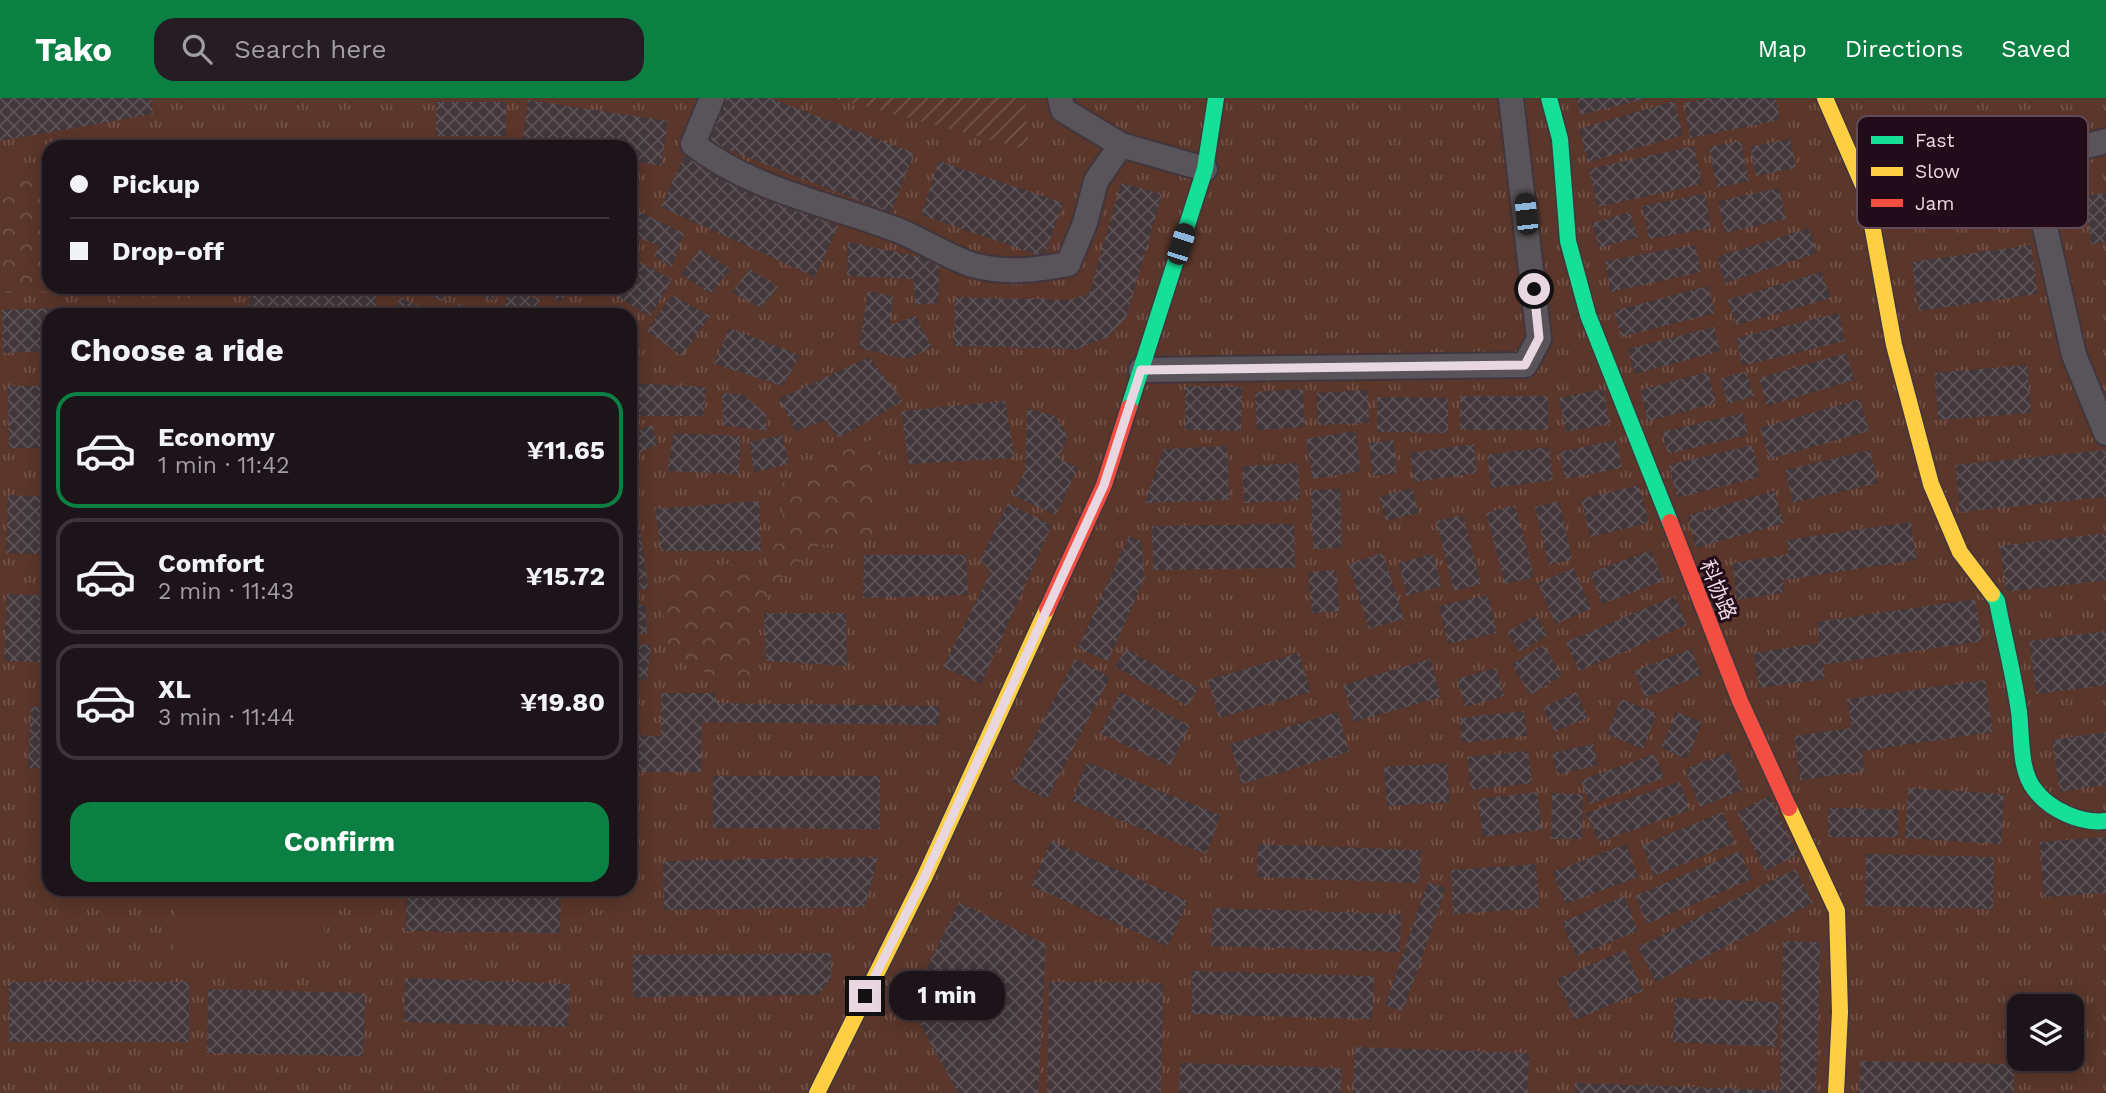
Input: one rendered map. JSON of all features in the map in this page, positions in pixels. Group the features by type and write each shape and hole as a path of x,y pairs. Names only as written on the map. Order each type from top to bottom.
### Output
{"street":[{"path":"712,98 693,144 722,166 801,198 900,232 974,265 1026,272 1068,264 1085,223 1096,181 1121,145"},
{"path":"1060,98 1063,110 1121,145 1205,169"},
{"path":"817,1093 925,876 1104,485 1205,169 1216,98"},
{"path":"1141,370 1525,365 1539,338 1511,98"},
{"name":"科协路","path":"1549,98 1560,139 1568,240 1588,315 1740,701 1837,911 1840,1012 1836,1093"},
{"path":"1825,98 1857,171"},
{"path":"2088,146 2106,141"},
{"path":"1873,228 1894,345 1931,484 1959,552 1997,601 2019,711 2022,752 2033,789 2057,811 2098,822 2106,821"},
{"path":"2045,228 2074,355 2106,433"}],"green space":[{"path":"0,98 2106,98 2106,1093 0,1093"},
{"path":"833,98 1025,98 1029,150"},
{"path":"42,172 42,292 0,293 0,173"},
{"path":"78,294 208,294 208,298 222,308 118,308 116,300"},
{"path":"882,435 873,540 819,545 781,578 753,619 751,677 719,678 667,656 661,588 674,567 727,564 761,569 785,528 778,486 821,460"},
{"path":"175,896 325,899 323,961 173,953"}],"building":[{"path":"0,98 151,98 153,114 0,141"},
{"path":"721,98 770,98 914,153 891,213 705,141"},
{"path":"1576,98 1645,98 1645,99 1581,115"},
{"path":"1711,98 1776,98 1780,120 1690,138 1684,103"},
{"path":"528,100 668,121 661,166 637,162 637,140 523,140"},
{"path":"1674,101 1683,135 1588,162 1579,129"},
{"path":"436,102 506,102 506,136 436,136"},
{"path":"1790,139 1796,168 1756,176 1750,147"},
{"path":"1741,141 1749,181 1717,188 1709,147"},
{"path":"1694,146 1702,184 1598,207 1589,169"},
{"path":"684,156 838,226 815,277 661,207"},
{"path":"939,161 1063,203 1044,257 921,215"},
{"path":"1121,183 1162,194 1126,318 1108,337 1077,349 954,346 955,297 1070,300 1089,294"},
{"path":"1779,188 1786,219 1725,233 1718,201"},
{"path":"2106,193 2106,242 2091,244 2088,196"},
{"path":"1705,194 1711,228 1649,239 1642,206"},
{"path":"638,211 684,233 672,267 654,257 659,246 637,237"},
{"path":"1630,212 1638,237 1599,248 1592,223"},
{"path":"1809,228 1817,253 1725,283 1717,257"},
{"path":"848,242 940,261 938,303 915,305 913,279 847,276"},
{"path":"1695,245 1701,272 1611,292 1605,261"},
{"path":"2031,245 2038,294 1919,311 1912,262"},
{"path":"700,249 731,269 710,294 681,274"},
{"path":"637,261 672,279 650,316 612,294 637,294"},
{"path":"750,269 778,287 761,308 732,292"},
{"path":"1821,272 1831,298 1737,325 1727,300"},
{"path":"1708,286 1715,313 1621,337 1614,311"},
{"path":"868,291 893,296 890,325 916,316 932,348 907,359 859,348"},
{"path":"249,294 376,294 376,308 249,308"},
{"path":"426,294 446,294 442,301"},
{"path":"476,294 495,294 493,300"},
{"path":"508,294 540,298 538,308 505,308"},
{"path":"549,294 567,294 559,302"},
{"path":"672,295 710,316 682,356 647,331"},
{"path":"400,298 424,308 396,308"},
{"path":"107,306 107,308 54,308"},
{"path":"42,308 42,351 3,353 2,310"},
{"path":"1839,313 1845,341 1742,366 1736,338"},
{"path":"1714,327 1720,351 1635,374 1628,349"},
{"path":"729,328 800,355 783,386 714,364"},
{"path":"1846,353 1854,380 1767,406 1759,378"},
{"path":"869,357 903,401 838,438 826,420 796,431 779,399"},
{"path":"2027,365 2031,413 1938,420 1935,373"},
{"path":"1746,371 1754,396 1728,404 1720,379"},
{"path":"1708,372 1716,403 1648,421 1640,390"},
{"path":"637,383 706,387 704,416 637,416"},
{"path":"8,386 42,386 42,448 9,448"},
{"path":"1185,386 1242,387 1241,431 1185,430"},
{"path":"1303,389 1305,427 1257,430 1255,392"},
{"path":"1603,389 1610,424 1566,432 1559,398"},
{"path":"1368,390 1369,423 1318,425 1316,393"},
{"path":"722,393 742,394 766,414 766,431 723,425"},
{"path":"1460,396 1548,396 1548,430 1460,430"},
{"path":"1377,397 1448,398 1448,433 1377,432"},
{"path":"1860,399 1869,431 1769,459 1760,428"},
{"path":"1005,401 1015,458 909,464 901,411"},
{"path":"1027,408 1055,416 1068,435 1059,459 1078,467 1056,515 1012,495 1025,471"},
{"path":"1743,413 1748,435 1668,454 1662,432"},
{"path":"652,425 658,444 637,454 637,432"},
{"path":"1355,431 1361,471 1313,479 1306,439"},
{"path":"674,433 740,436 739,474 667,471"},
{"path":"782,435 789,464 754,472 749,442"},
{"path":"1393,440 1397,473 1373,476 1369,443"},
{"path":"1616,440 1622,468 1565,479 1560,452"},
{"path":"1474,444 1477,473 1414,482 1410,453"},
{"path":"1752,445 1760,477 1677,498 1669,465"},
{"path":"1227,446 1229,500 1145,503 1163,449"},
{"path":"1549,447 1553,480 1491,488 1487,455"},
{"path":"1870,450 1878,483 1793,503 1785,470"},
{"path":"2106,450 2106,497 1960,512 1955,465"},
{"path":"1298,463 1300,500 1244,503 1242,466"},
{"path":"1639,485 1649,523 1590,537 1581,499"},
{"path":"1412,488 1419,513 1386,521 1379,497"},
{"path":"1340,489 1342,548 1313,549 1311,490"},
{"path":"1774,491 1784,523 1696,548 1687,516"},
{"path":"8,495 42,497 42,554 6,553"},
{"path":"759,501 761,551 661,551 655,509"},
{"path":"1559,501 1572,559 1549,565 1535,507"},
{"path":"1008,503 1052,525 981,684 943,667 991,571 980,560"},
{"path":"1515,505 1534,577 1505,584 1486,513"},
{"path":"1463,515 1481,584 1454,591 1436,521"},
{"path":"637,520 639,520 648,589 637,589"},
{"path":"1911,522 1916,560 1783,580 1785,592 1737,600 1732,563 1789,554 1787,540"},
{"path":"1294,524 1295,568 1153,570 1152,526"},
{"path":"2106,533 2106,580 2006,592 2000,546"},
{"path":"1129,536 1141,541 1145,577 1108,661 1078,648"},
{"path":"1651,550 1663,581 1602,604 1590,573"},
{"path":"1383,553 1404,619 1369,629 1349,564"},
{"path":"1433,554 1442,586 1407,596 1398,563"},
{"path":"864,555 966,555 968,595 863,598"},
{"path":"1574,568 1591,609 1555,624 1538,583"},
{"path":"1336,570 1339,611 1312,613 1308,572"},
{"path":"7,594 42,596 42,662 4,661"},
{"path":"1488,595 1497,633 1448,644 1439,606"},
{"path":"1675,596 1687,625 1579,671 1566,642"},
{"path":"1975,599 1982,641 1823,665 1825,679 1759,688 1754,653 1820,643 1817,622"},
{"path":"637,605 646,605 647,634 637,634"},
{"path":"764,613 846,613 847,666 766,661"},
{"path":"1536,615 1548,635 1520,652 1507,632"},
{"path":"2106,631 2106,685 2036,694 2029,641"},
{"path":"637,644 651,645 647,680 637,679"},
{"path":"1544,645 1562,676 1530,695 1512,664"},
{"path":"1126,649 1198,688 1188,706 1115,667"},
{"path":"1691,649 1702,675 1645,698 1634,671"},
{"path":"1299,653 1310,692 1219,718 1208,680"},
{"path":"1075,659 1110,677 1047,799 1012,781"},
{"path":"1430,659 1441,697 1354,722 1343,685"},
{"path":"1496,668 1504,696 1465,707 1457,679"},
{"path":"1985,680 1993,732 1862,751 1865,771 1800,780 1794,736 1852,728 1847,699"},
{"path":"1120,692 1190,725 1170,766 1100,733"},
{"path":"1576,692 1588,717 1555,732 1543,707"},
{"path":"661,693 716,693 716,703 939,706 939,725 702,722 701,772 637,772 637,735 661,736"},
{"path":"1621,699 1657,713 1643,749 1607,734"},
{"path":"31,707 42,708 42,769 28,768"},
{"path":"1524,711 1527,736 1462,743 1459,718"},
{"path":"1338,712 1349,752 1242,784 1230,744"},
{"path":"1676,712 1702,722 1687,759 1661,748"},
{"path":"2106,732 2106,785 2060,792 2052,740"},
{"path":"1593,744 1598,765 1557,775 1552,753"},
{"path":"1528,751 1532,783 1471,790 1467,757"},
{"path":"1729,752 1743,790 1700,807 1685,769"},
{"path":"1655,754 1664,778 1590,804 1581,780"},
{"path":"1087,762 1221,815 1206,854 1072,801"},
{"path":"1447,763 1450,802 1387,806 1384,767"},
{"path":"713,776 880,776 880,829 713,828"},
{"path":"1680,782 1690,810 1599,842 1586,813"},
{"path":"1908,788 2004,794 2001,844 1905,838"},
{"path":"1537,792 1542,830 1483,837 1478,799"},
{"path":"1552,793 1583,794 1582,839 1551,839"},
{"path":"1770,796 1798,855 1765,871 1737,812"},
{"path":"1828,808 1898,809 1898,837 1828,837"},
{"path":"1723,812 1735,843 1654,876 1642,845"},
{"path":"2106,837 2106,893 2044,897 2040,842"},
{"path":"1051,841 1188,901 1168,946 1031,886"},
{"path":"1258,844 1421,850 1419,883 1257,877"},
{"path":"1626,844 1638,877 1565,904 1553,872"},
{"path":"1740,851 1752,879 1647,924 1635,896"},
{"path":"1866,854 1994,857 1993,909 1865,906"},
{"path":"878,857 865,907 664,910 663,861"},
{"path":"1536,864 1539,908 1453,914 1451,870"},
{"path":"1795,869 1813,903 1656,982 1638,947"},
{"path":"1428,882 1446,888 1403,1011 1385,1005"},
{"path":"406,896 561,896 560,933 406,931"},
{"path":"1624,896 1638,931 1576,956 1562,922"},
{"path":"959,902 1046,944 1038,1093 958,1093 909,1004"},
{"path":"1213,908 1401,914 1400,952 1211,946"},
{"path":"1783,941 1820,942 1816,1093 1780,1093"},
{"path":"1625,950 1643,991 1575,1020 1557,979"},
{"path":"831,953 831,978 819,995 633,997 633,955"},
{"path":"1192,971 1374,976 1372,1019 1192,1014"},
{"path":"405,978 570,984 568,1027 404,1022"},
{"path":"9,982 189,982 189,1042 9,1042"},
{"path":"1049,982 1163,983 1161,1093 1047,1093"},
{"path":"208,989 365,993 363,1056 207,1053"},
{"path":"1675,998 1779,1002 1777,1047 1673,1042"},
{"path":"1355,1047 1529,1053 1528,1093 1353,1093"},
{"path":"1860,1061 2007,1064 2007,1071 2014,1071 2014,1093 1859,1093"},
{"path":"1180,1063 1342,1068 1341,1093 1179,1093"},
{"path":"1575,1083 1777,1090 1777,1093 1575,1093"}],"traffic: fast":[{"path":"1129,407 1205,169 1216,98"},
{"path":"1549,98 1560,139 1568,241 1588,315 1670,522"},
{"path":"1992,594 1997,601 2012,670 2022,753 2030,782 2041,797 2057,809 2077,818 2106,821"}],"traffic: slow":[{"path":"1825,98 1857,171"},
{"path":"1873,228 1894,345 1931,484 1960,552 1992,594"},
{"path":"817,1093 925,876 1047,609"},
{"path":"1789,808 1837,911 1840,1012 1836,1093"}],"traffic: jam":[{"path":"1047,609 1104,485 1129,407"},
{"path":"1670,522 1740,701 1789,808"}],"route":[{"path":"865,996 925,876 1104,485 1141,370 1525,365 1539,338 1534,289"}]}
